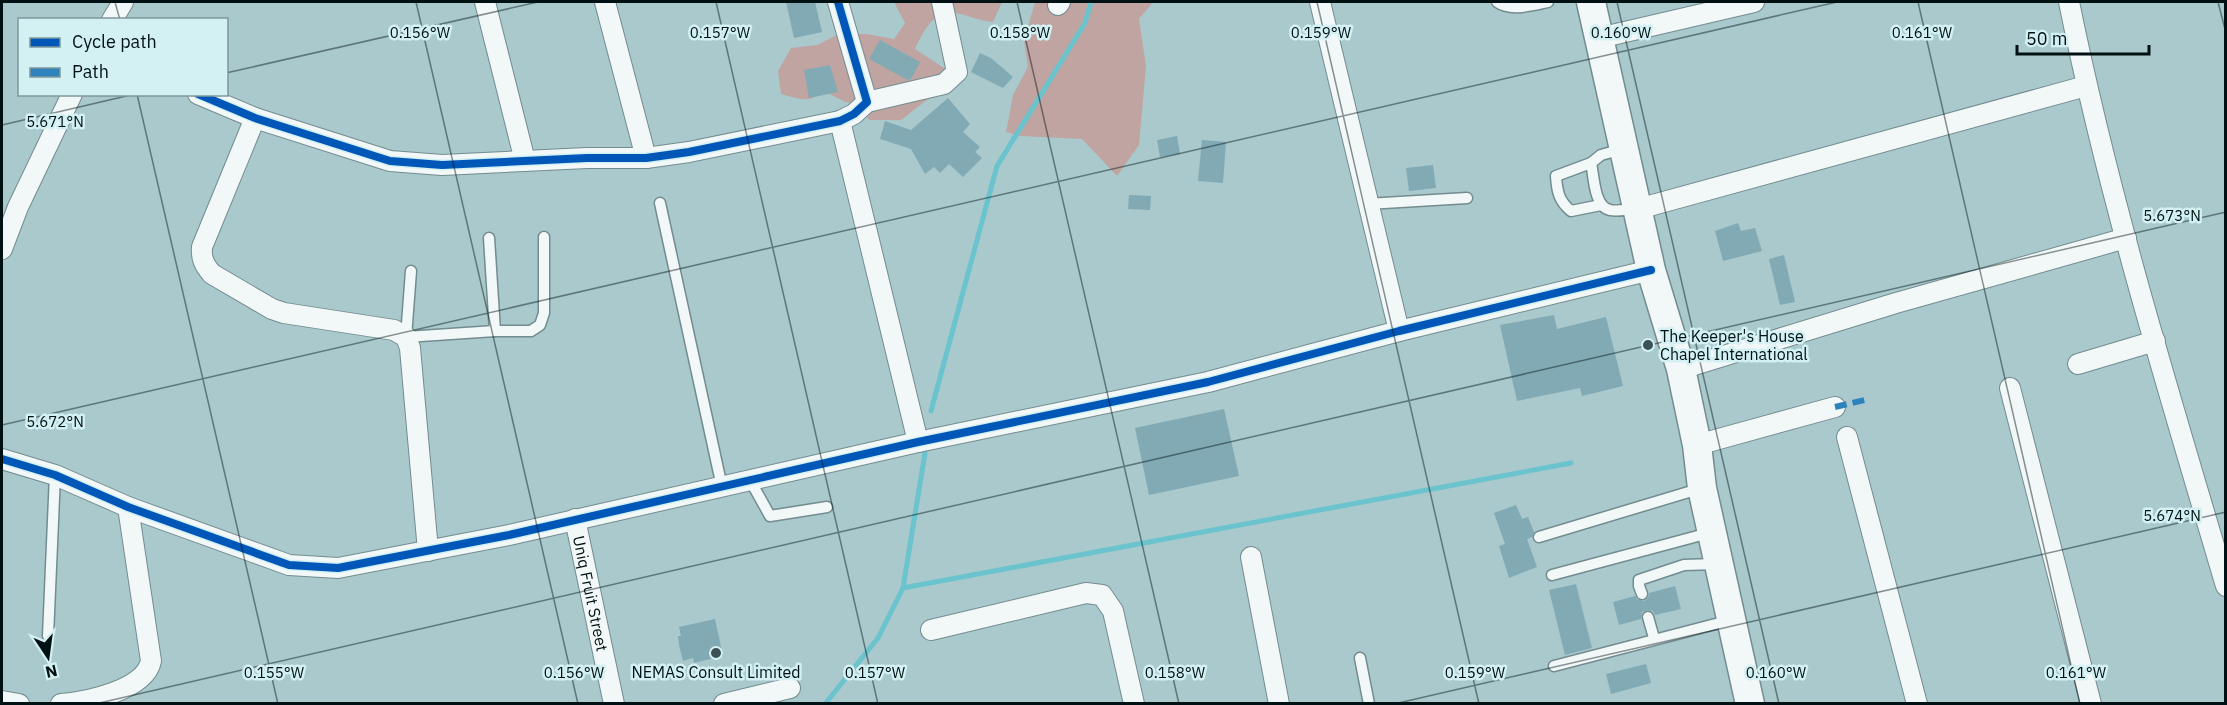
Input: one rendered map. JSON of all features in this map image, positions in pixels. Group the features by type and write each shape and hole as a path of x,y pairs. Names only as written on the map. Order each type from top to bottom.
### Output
{"street":[{"path":"113,18 123,2"},
{"path":"485,2 525,161"},
{"path":"605,2 646,158"},
{"path":"838,2 867,102"},
{"path":"203,96 255,118 390,161 442,165 646,158 689,152 840,121 854,114 867,102 944,84 957,72 942,2"},
{"path":"1320,2 1399,331"},
{"path":"1591,2 1651,270 1681,369 1697,445 1702,488 1750,704"},
{"path":"1599,38 1754,2"},
{"path":"2069,2 2086,86 2126,238 2226,586"},
{"path":"1638,209 2086,86"},
{"path":"2,249 10,206 71,96"},
{"path":"255,118 202,247 201,256 212,274 272,309 284,313 394,330 406,337 410,348 428,551"},
{"path":"840,121 918,442"},
{"path":"1681,369 1896,303 2126,238"},
{"path":"2,459 55,475 128,507 289,565 338,568 428,551 918,442 1208,382 1399,331 1651,270"},
{"path":"2078,364 2155,341"},
{"path":"2010,388 2091,704"},
{"path":"1697,445 1835,407"},
{"path":"1847,437 1917,704"},
{"path":"61,704 95,699 141,678 149,669 151,661 128,507"},
{"name":"Uniq Fruit Street","path":"575,519 614,704"},
{"path":"1251,557 1279,704"},
{"path":"931,630 1086,593 1102,595 1113,611 1134,704"},
{"path":"724,704 790,688"},
{"path":"2,701 19,704"}],"lane":[{"path":"1497,2 1522,7 1548,2"},
{"path":"1625,148 1601,155 1591,163 1556,176 1558,193 1561,203 1571,211 1601,205 1610,210 1638,209"},
{"path":"1591,163 1601,205"},
{"path":"1367,204 1467,198"},
{"path":"660,203 722,487"},
{"path":"411,271 406,337 531,331 540,325 544,313 544,237"},
{"path":"489,238 495,331"},
{"path":"48,636 55,475"},
{"path":"750,480 770,516 827,507"},
{"path":"1539,537 1702,488"},
{"path":"1552,575 1713,532"},
{"path":"1642,594 1639,586 1640,580 1684,566 1719,563"},
{"path":"1648,617 1654,638"},
{"path":"1554,666 1654,638 1732,620"},
{"path":"1360,658 1369,704"}],"shaded area":[{"path":"894,2 1002,2 993,22 947,13 930,23 915,49 947,70 932,96 901,120 869,120 861,105 845,102 824,91 809,99 781,94 778,71 791,48 817,45 839,34 867,34 894,39 905,23"},
{"path":"1035,2 1153,2 1139,19 1146,66 1139,145 1117,176 1082,139 1021,136 1006,132 1013,95 1028,67 1024,41"}],"building":[{"path":"786,2 815,2 822,32 794,38"},
{"path":"880,40 920,62 911,79 908,80 869,59"},
{"path":"980,53 991,58 1013,77 1003,88 971,72"},
{"path":"830,65 838,92 809,98 804,70"},
{"path":"948,98 970,124 963,132 980,147 975,152 982,158 963,177 949,164 940,173 934,167 925,174 911,149 880,139 885,121 911,130"},
{"path":"1177,136 1180,154 1160,157 1157,140"},
{"path":"1202,140 1226,142 1223,183 1198,181"},
{"path":"1433,165 1436,188 1409,191 1406,168"},
{"path":"1129,195 1151,196 1150,210 1128,209"},
{"path":"1738,223 1741,231 1755,228 1762,251 1723,261 1715,231"},
{"path":"1784,255 1795,302 1780,305 1769,259"},
{"path":"1554,315 1557,329 1606,317 1623,386 1582,396 1580,388 1517,401 1500,325"},
{"path":"1224,409 1239,476 1149,495 1135,428"},
{"path":"1516,505 1522,519 1528,517 1534,532 1532,537 1527,539 1537,567 1509,578 1499,546 1505,544 1494,513"},
{"path":"1576,584 1592,648 1565,655 1549,590"},
{"path":"1675,586 1681,609 1655,615 1653,611 1647,610 1642,612 1641,619 1619,625 1613,602 1635,596 1638,600 1644,601 1648,598 1649,593"},
{"path":"715,619 723,656 694,663 693,658 683,661 679,645 678,636 681,636 679,627"},
{"path":"1646,664 1651,683 1611,694 1606,674"}],"waterway":[{"path":"931,411 997,166 1085,23 1091,2"},
{"path":"825,704 878,638 903,588 925,453"},
{"path":"903,588 1571,463"}],"marked path":[{"path":"1835,407 1869,399"}],"cycle path":[{"path":"203,96 255,118 390,161 442,165 587,158 646,158 689,152 840,121 854,114 867,102 838,2"},
{"path":"2,459 55,475 128,507 289,565 338,568 509,535 918,442 1208,382 1399,331 1651,270"}],"place":[{"name":"The Keeper's House Chapel International","path":"1648,345"},
{"name":"NEMAS Consult Limited","path":"716,653"}]}
